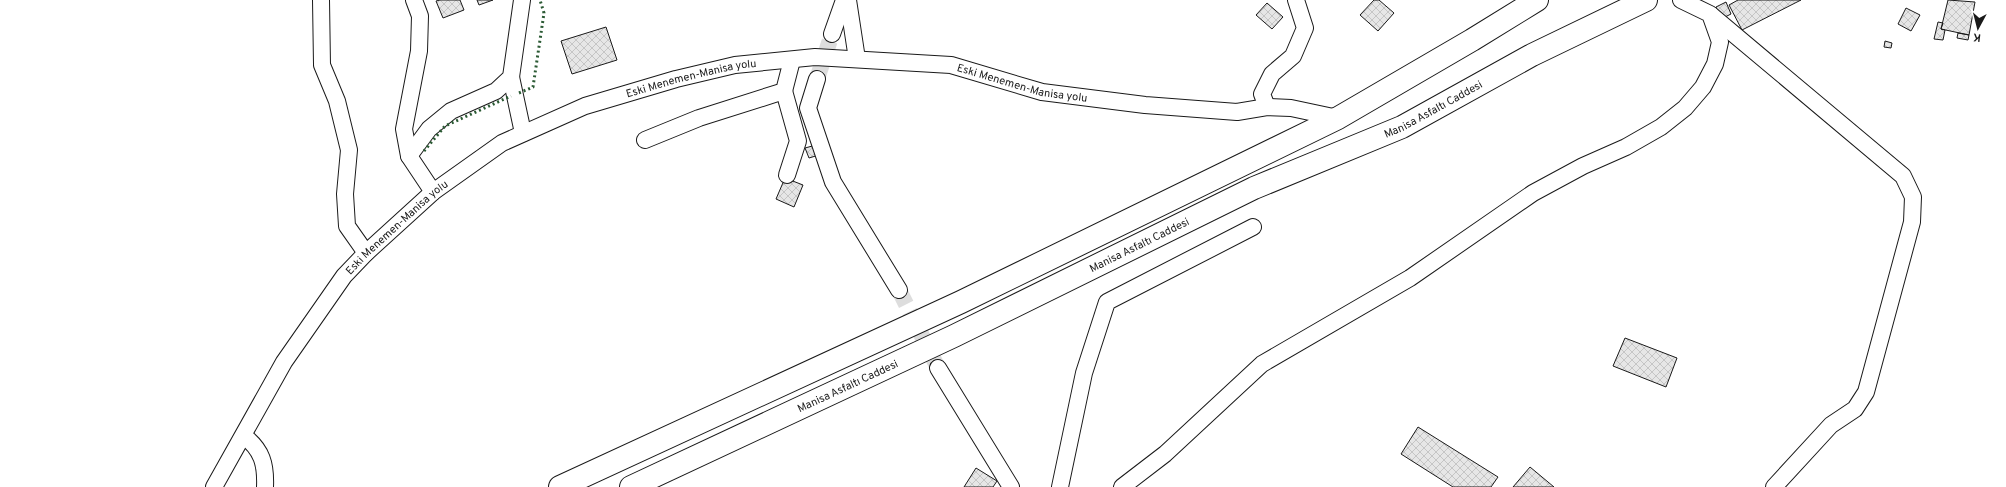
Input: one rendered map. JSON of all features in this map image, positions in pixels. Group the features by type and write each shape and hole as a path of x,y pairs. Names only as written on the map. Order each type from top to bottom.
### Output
{"highway":[{"path":"560,487 961,302 1338,118 1472,40 1537,0"},
{"name":"Manisa Asfaltı Caddesi","path":"631,487 954,336 1254,188 1402,127 1532,55 1646,0"}],"street":[{"path":"321,0 322,65 337,101 349,150 345,194 347,226 366,253"},
{"path":"414,0 420,16 419,50 404,129 409,156 433,192"},
{"path":"522,0 511,77 523,133"},
{"path":"832,34 844,0"},
{"path":"848,0 857,60"},
{"path":"1267,107 1262,94 1272,74 1293,56 1305,28 1296,0"},
{"path":"1681,0 1710,14 1903,176 1913,197 1912,222 1866,392 1855,409 1831,425 1774,487"},
{"path":"1122,487 1165,454 1262,364 1410,278 1533,193 1583,166 1626,147 1661,127 1686,108 1703,87 1715,64 1720,42 1710,14"},
{"name":"Eski Menemen-Manisa yolu","path":"214,487 244,436 284,362 344,276 366,253 433,192 502,143 585,106 676,79 735,65 815,58 951,65 1042,92 1145,106 1237,112 1267,107 1291,108 1338,118"},
{"path":"787,175 798,141 784,91 792,60"},
{"path":"409,156 429,128 451,111 496,91 511,77"},
{"path":"817,79 808,108 833,182 899,290"},
{"path":"645,140 699,118 784,91"},
{"path":"1060,487 1084,373 1107,302 1253,227"},
{"path":"938,368 1010,487"},
{"path":"244,436 256,445 266,469 265,487"}],"building":[{"path":"460,0 464,10 443,18 436,1"},
{"path":"477,0 493,0 479,5"},
{"path":"1374,0 1379,0 1394,13 1378,31 1360,15"},
{"path":"1738,0 1801,0 1742,30 1729,5"},
{"path":"1948,0 1975,2 1969,35 1941,29"},
{"path":"1726,2 1731,14 1721,19 1716,7"},
{"path":"1267,3 1283,17 1272,29 1256,15"},
{"path":"1906,8 1920,15 1911,31 1898,24"},
{"path":"1938,22 1943,23 1941,29 1945,30 1943,40 1934,39"},
{"path":"606,27 617,60 572,74 561,41"},
{"path":"1958,33 1969,35 1968,40 1957,38"},
{"path":"1885,41 1892,43 1891,48 1884,47"},
{"path":"816,145 819,155 809,158 805,148"},
{"path":"785,178 803,185 794,207 776,199"},
{"path":"1625,338 1677,358 1666,387 1613,366"},
{"path":"1418,427 1498,477 1491,487 1453,487 1401,454"},
{"path":"1530,467 1554,487 1513,487"},
{"path":"976,468 997,481 993,487 964,487"}],"tunnel":[{"path":"817,79 832,34"},
{"path":"899,290 938,368"}],"hedge":[{"path":"519,93 533,87 544,13 540,0"},
{"path":"424,151 445,126 511,96"}]}
